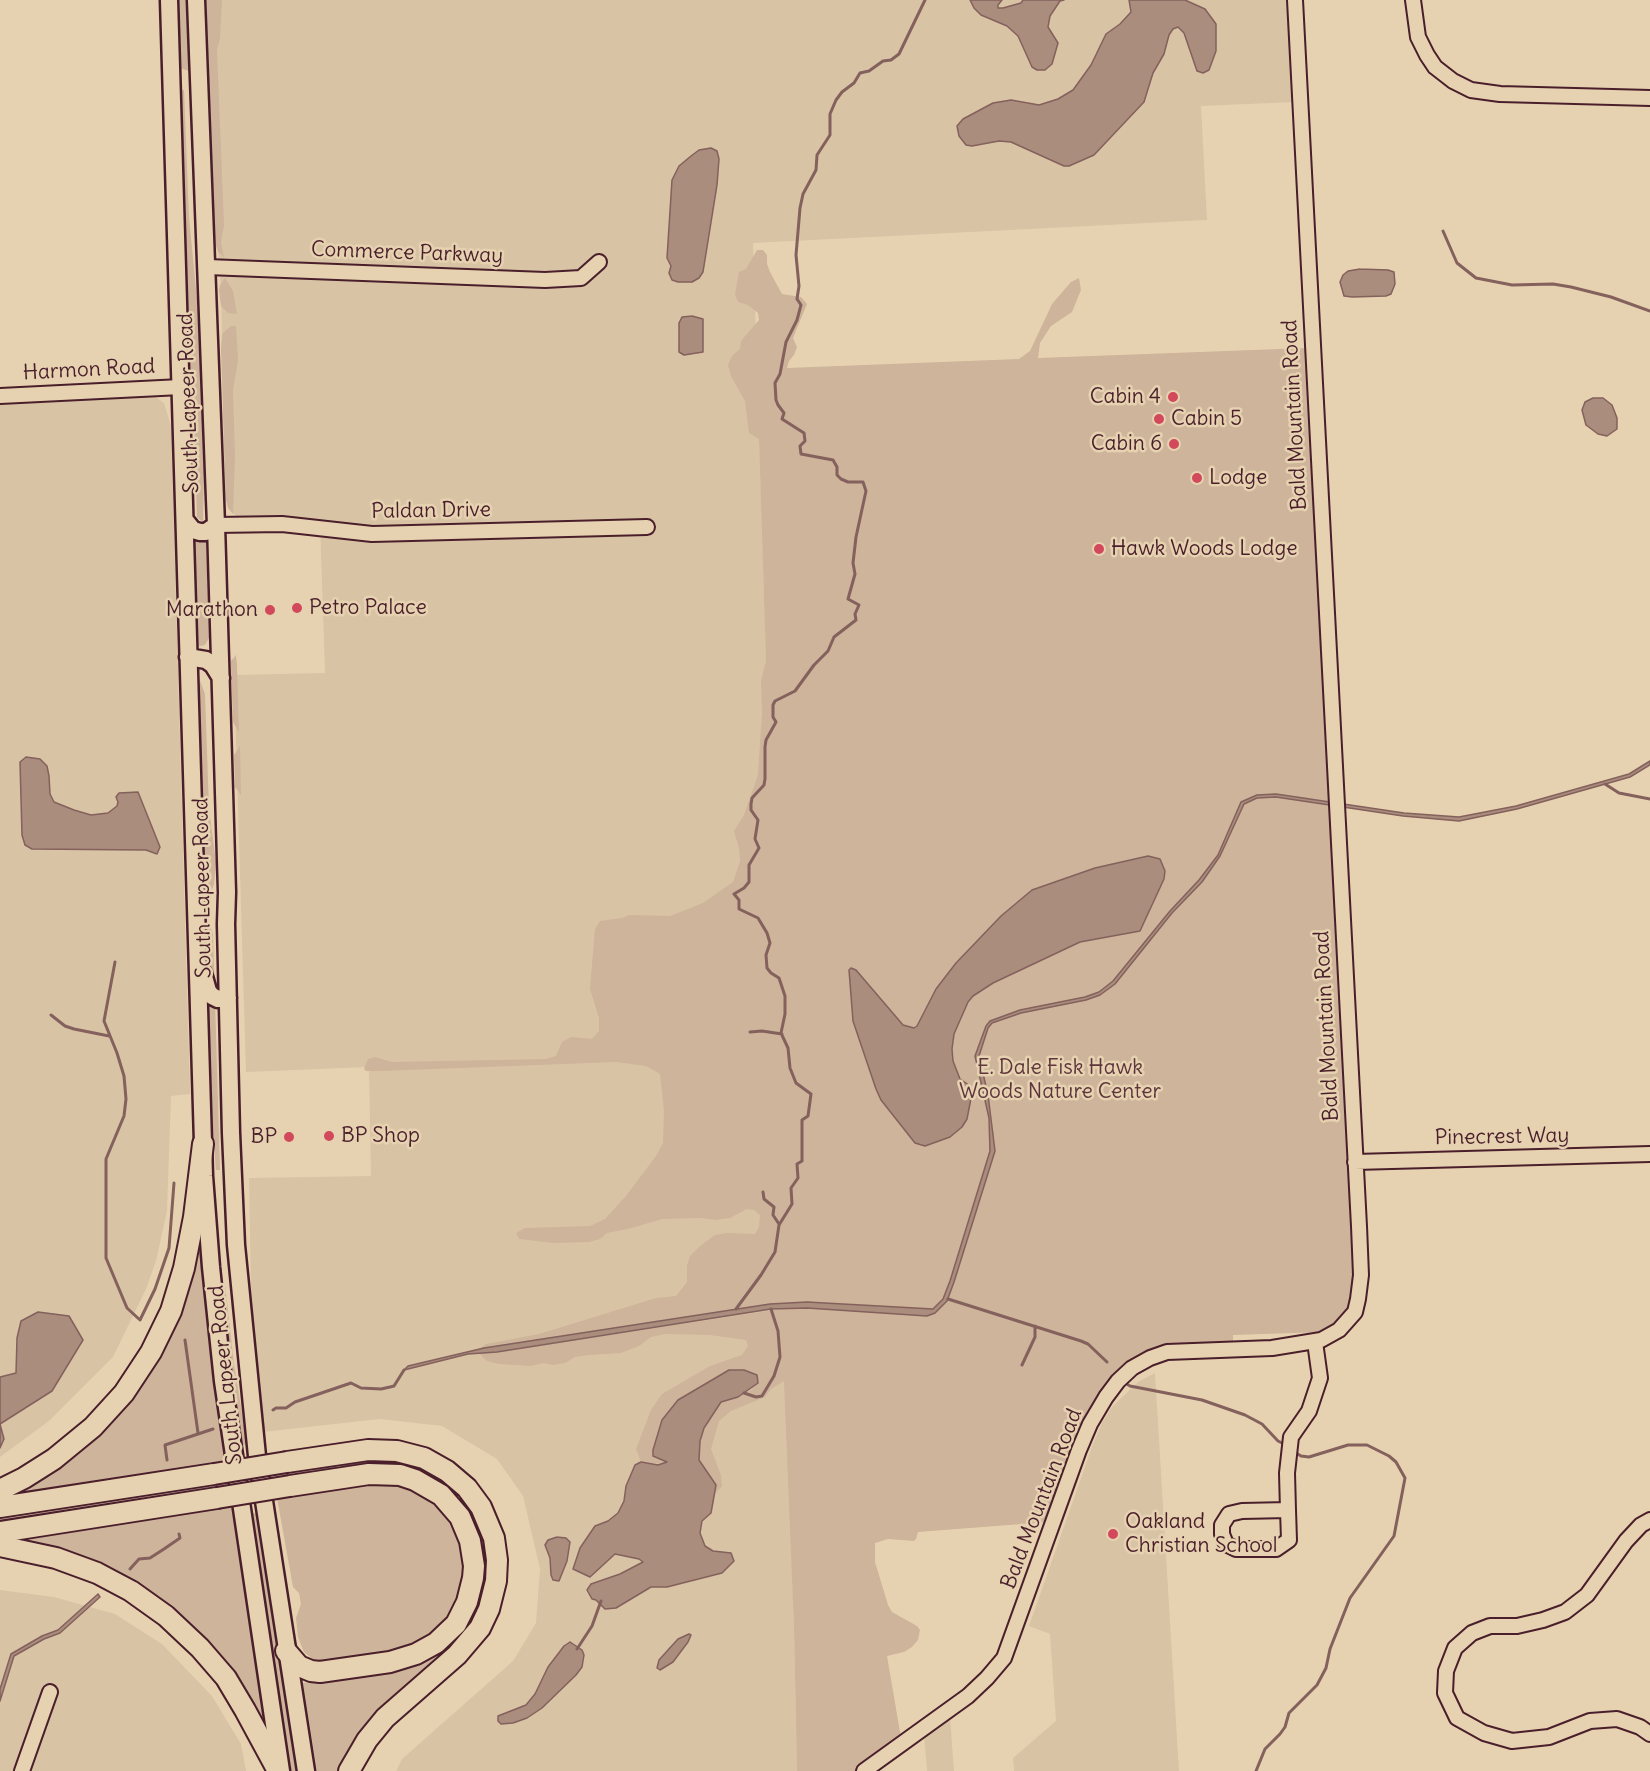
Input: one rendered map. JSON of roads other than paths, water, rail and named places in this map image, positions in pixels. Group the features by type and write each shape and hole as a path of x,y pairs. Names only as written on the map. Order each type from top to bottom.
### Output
{"highway":[{"path":"0,1490 54,1459 93,1427 124,1393 151,1352 171,1311 184,1268 194,1217 203,1144"},
{"path":"0,1507 376,1450 397,1451 424,1458 447,1471 467,1488 481,1507 494,1538 497,1560 496,1581 489,1609 480,1628 457,1655 380,1723 360,1751 350,1771"},
{"path":"0,1532 369,1474 400,1475 415,1479 441,1495 460,1517 470,1540 474,1566 467,1602 456,1624 436,1643 416,1654 390,1662 320,1672 299,1666 286,1651"},
{"path":"0,1546 37,1552 97,1573 131,1592 166,1616 200,1648 226,1678 279,1771"}],"main road":[{"name":"South Lapeer Road","path":"169,0 203,1144 211,1267 223,1382 279,1771"},
{"name":"South Lapeer Road","path":"196,0 216,525 227,892 232,1167 238,1276 257,1456 306,1771"},
{"path":"171,80 187,77 192,79 198,88"},
{"path":"185,520 193,530 200,532 206,532 216,525"},
{"path":"188,657 198,657 213,664 221,679"},
{"path":"197,952 208,991 218,999 228,998"},
{"path":"211,1267 219,1275 238,1276"}],"street":[{"name":"Bald Mountain Road","path":"864,1771 968,1696 1004,1658 1079,1450 1090,1424 1118,1381 1132,1368 1167,1352 1272,1348 1315,1342 1339,1330 1355,1312 1360,1275 1355,1162 1295,0"},
{"path":"1413,0 1418,37 1426,55 1453,81 1471,90 1500,94 1650,98"},
{"name":"Commerce Parkway","path":"207,267 545,279 581,278 599,262"},
{"name":"Harmon Road","path":"0,396 181,387"},
{"name":"Paldan Drive","path":"216,525 282,524 372,534 647,527"},
{"name":"Pinecrest Way","path":"1355,1162 1650,1154"},
{"path":"1288,1510 1242,1511 1229,1514 1222,1525 1222,1534 1226,1544 1236,1549 1276,1549 1289,1540 1287,1473 1291,1437 1309,1411 1320,1378 1315,1342"},
{"path":"1650,1520 1641,1525 1626,1541 1587,1595 1565,1612 1517,1626 1490,1626 1472,1633 1455,1648 1446,1671 1444,1692 1457,1718 1484,1733 1512,1741 1549,1737 1590,1721 1617,1719 1640,1727 1650,1734"},
{"path":"22,1771 50,1692"}],"waterway":[{"path":"736,1309 775,1252 779,1225 792,1204 791,1188 798,1178 797,1164 802,1161 802,1120 808,1116 811,1094 796,1083 790,1068 788,1048 781,1033 785,1014 785,996 779,978 767,968 766,955 770,943 767,933 758,918 739,909 739,900 734,894 749,882 749,865 759,848 755,839 758,820 751,810 751,804 752,798 764,785 766,740 776,722 773,717 773,705 775,701 795,691 814,665 828,651 834,637 856,620 855,614 859,605 848,599 855,574 853,563 856,537 866,491 863,482 848,482 841,479 837,475 837,467 833,460 801,454 800,446 805,441 804,433 782,419 784,413 776,400 775,383 780,374 786,342 797,320 801,305 797,299 799,286 796,255 800,208 803,194 816,170 817,155 830,135 830,114 836,100 854,83 860,73 869,71 899,54 925,0"},
{"path":"1443,231 1457,263 1476,278 1512,285 1553,284 1571,287 1611,297 1650,311"},
{"path":"1605,784 1619,793 1650,799"},
{"path":"115,962 104,1021 124,1076 126,1099 124,1116 106,1159 106,1258 127,1308 140,1320 155,1289 169,1248 174,1183"},
{"path":"51,1015 65,1026 109,1036"},
{"path":"750,1032 782,1034"},
{"path":"763,1192 764,1199 774,1207 773,1215 779,1224"},
{"path":"948,1299 1081,1341 1088,1344 1107,1362"},
{"path":"744,1393 756,1397 762,1396 774,1376 780,1357 778,1331 771,1309"},
{"path":"1022,1365 1035,1337 1035,1326"},
{"path":"185,1340 198,1433"},
{"path":"273,1410 286,1408 295,1402 351,1383 361,1388 381,1389 394,1386 404,1370"},
{"path":"1125,1383 1130,1386 1202,1400 1245,1415 1262,1424 1278,1441 1286,1445"},
{"path":"167,1460 165,1445 213,1429"},
{"path":"1256,1771 1265,1749 1285,1727 1289,1713 1317,1685 1326,1668 1330,1649 1350,1598 1394,1536 1405,1478 1396,1462 1367,1445 1348,1445 1309,1457 1301,1456 1293,1451"},
{"path":"130,1569 139,1559 150,1558 180,1538 179,1534"},
{"path":"577,1649 592,1626 601,1601"}],"place":[{"name":"Cabin 4","path":"1173,397"},
{"name":"Cabin 5","path":"1159,419"},
{"name":"Cabin 6","path":"1174,444"},
{"name":"Lodge","path":"1197,478"},
{"name":"Hawk Woods Lodge","path":"1099,549"},
{"name":"Petro Palace","path":"297,608"},
{"name":"Marathon","path":"270,610"},
{"name":"BP Shop","path":"329,1136"},
{"name":"BP","path":"289,1137"},
{"name":"Oakland Christian School","path":"1113,1534"}],"park label":[{"name":"E. Dale Fisk Hawk Woods Nature Center","path":"1060,1080"}]}
